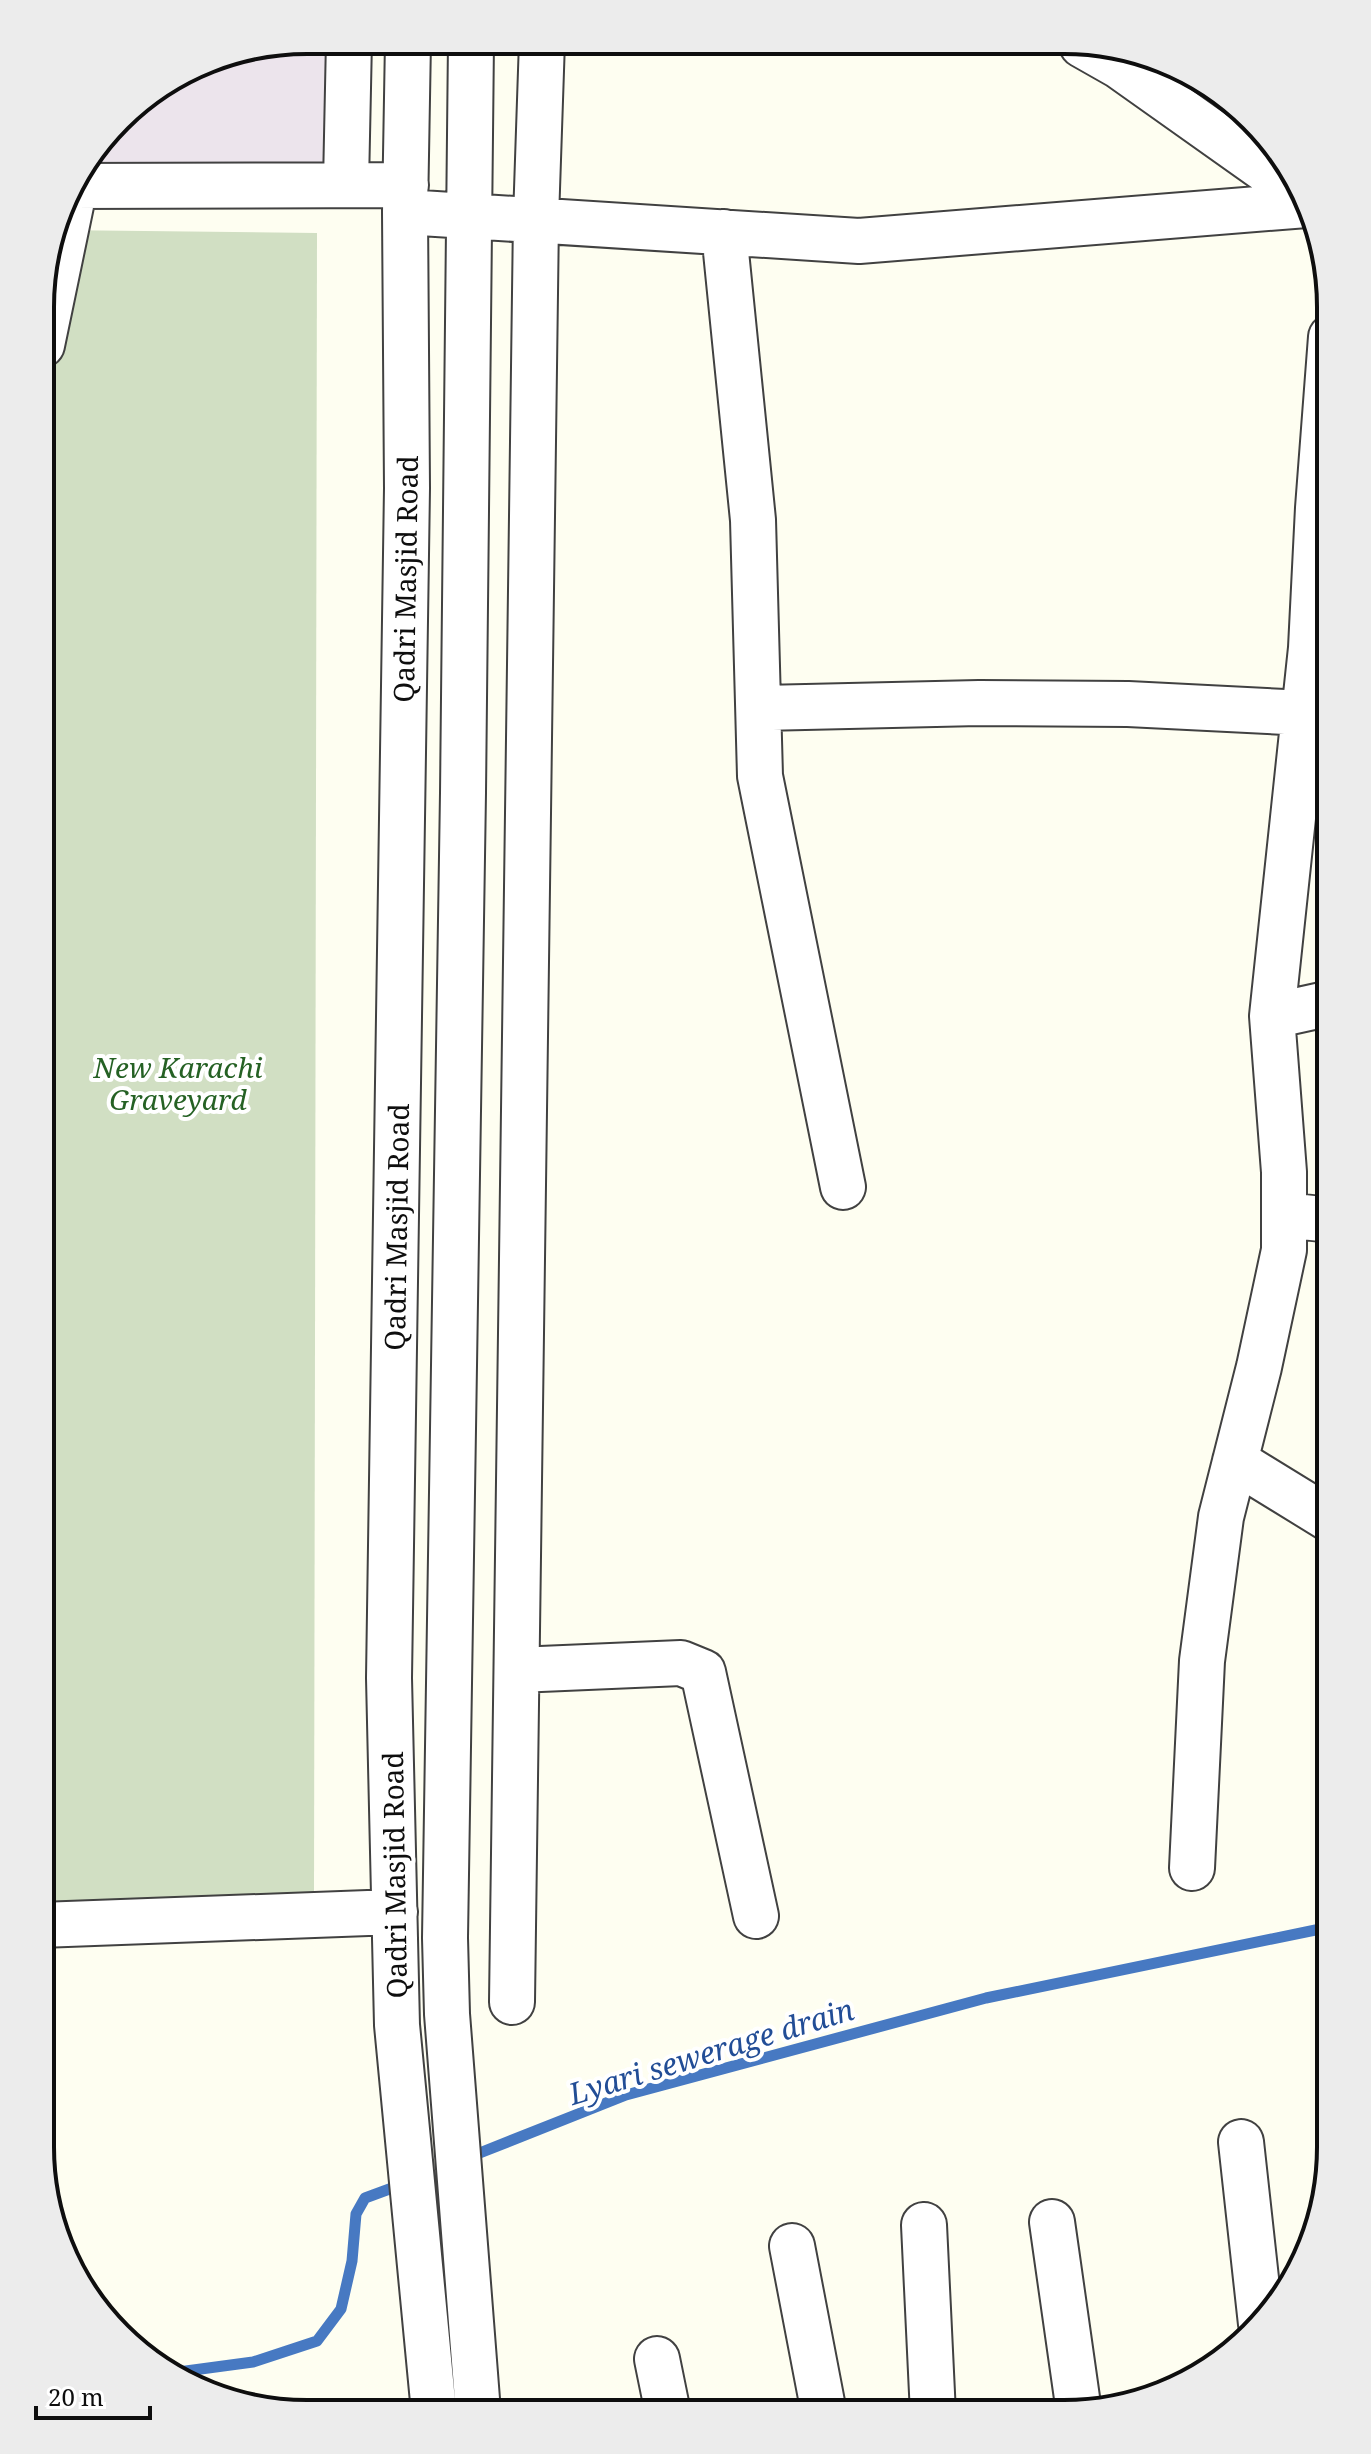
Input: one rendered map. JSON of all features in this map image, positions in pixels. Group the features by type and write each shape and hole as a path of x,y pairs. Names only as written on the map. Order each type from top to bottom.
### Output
{"street":[{"path":"346,184 349,55"},
{"name":"Qadri Masjid Road","path":"408,55 407,488 389,1678 397,2025 433,2400"},
{"name":"Qadri Masjid Road","path":"471,55 463,856 445,1938 447,2014 477,2400"},
{"path":"512,2002 536,219 542,55"},
{"path":"1105,58 1189,97 1280,176"},
{"path":"85,186 346,184 469,216 859,241 1284,182"},
{"path":"724,232 753,520 760,776 843,1187"},
{"path":"1192,1868 1202,1661 1221,1517 1259,1367 1284,1250 1284,1172 1272,1016 1305,713 1317,530"},
{"path":"759,708 979,703 1128,704 1305,713"},
{"path":"1272,1016 1317,1006"},
{"path":"1284,1215 1317,1218"},
{"path":"1235,1461 1316,1511"},
{"path":"517,1670 681,1663 703,1672 756,1916"},
{"path":"54,1924 395,1912"},
{"path":"1241,2142 1259,2308"},
{"path":"1052,2222 1077,2399"},
{"path":"924,2225 932,2400"},
{"path":"792,2246 822,2400"},
{"path":"657,2359 665,2400"}],"shaded area":[{"path":"331,55 325,207 83,189 117,140 140,117 180,88 210,73 257,59"}],"green space":[{"name":"New Karachi Graveyard","path":"66,230 317,233 314,1894 54,1905 54,307 56,274"}],"waterway":[{"name":"Lyari sewerage drain","path":"467,2158 626,2095 986,1998 1316,1930"},
{"name":"Lyari sewerage drain","path":"189,2371 253,2362 317,2341 341,2309 352,2261 356,2214 365,2198 403,2184"}]}
